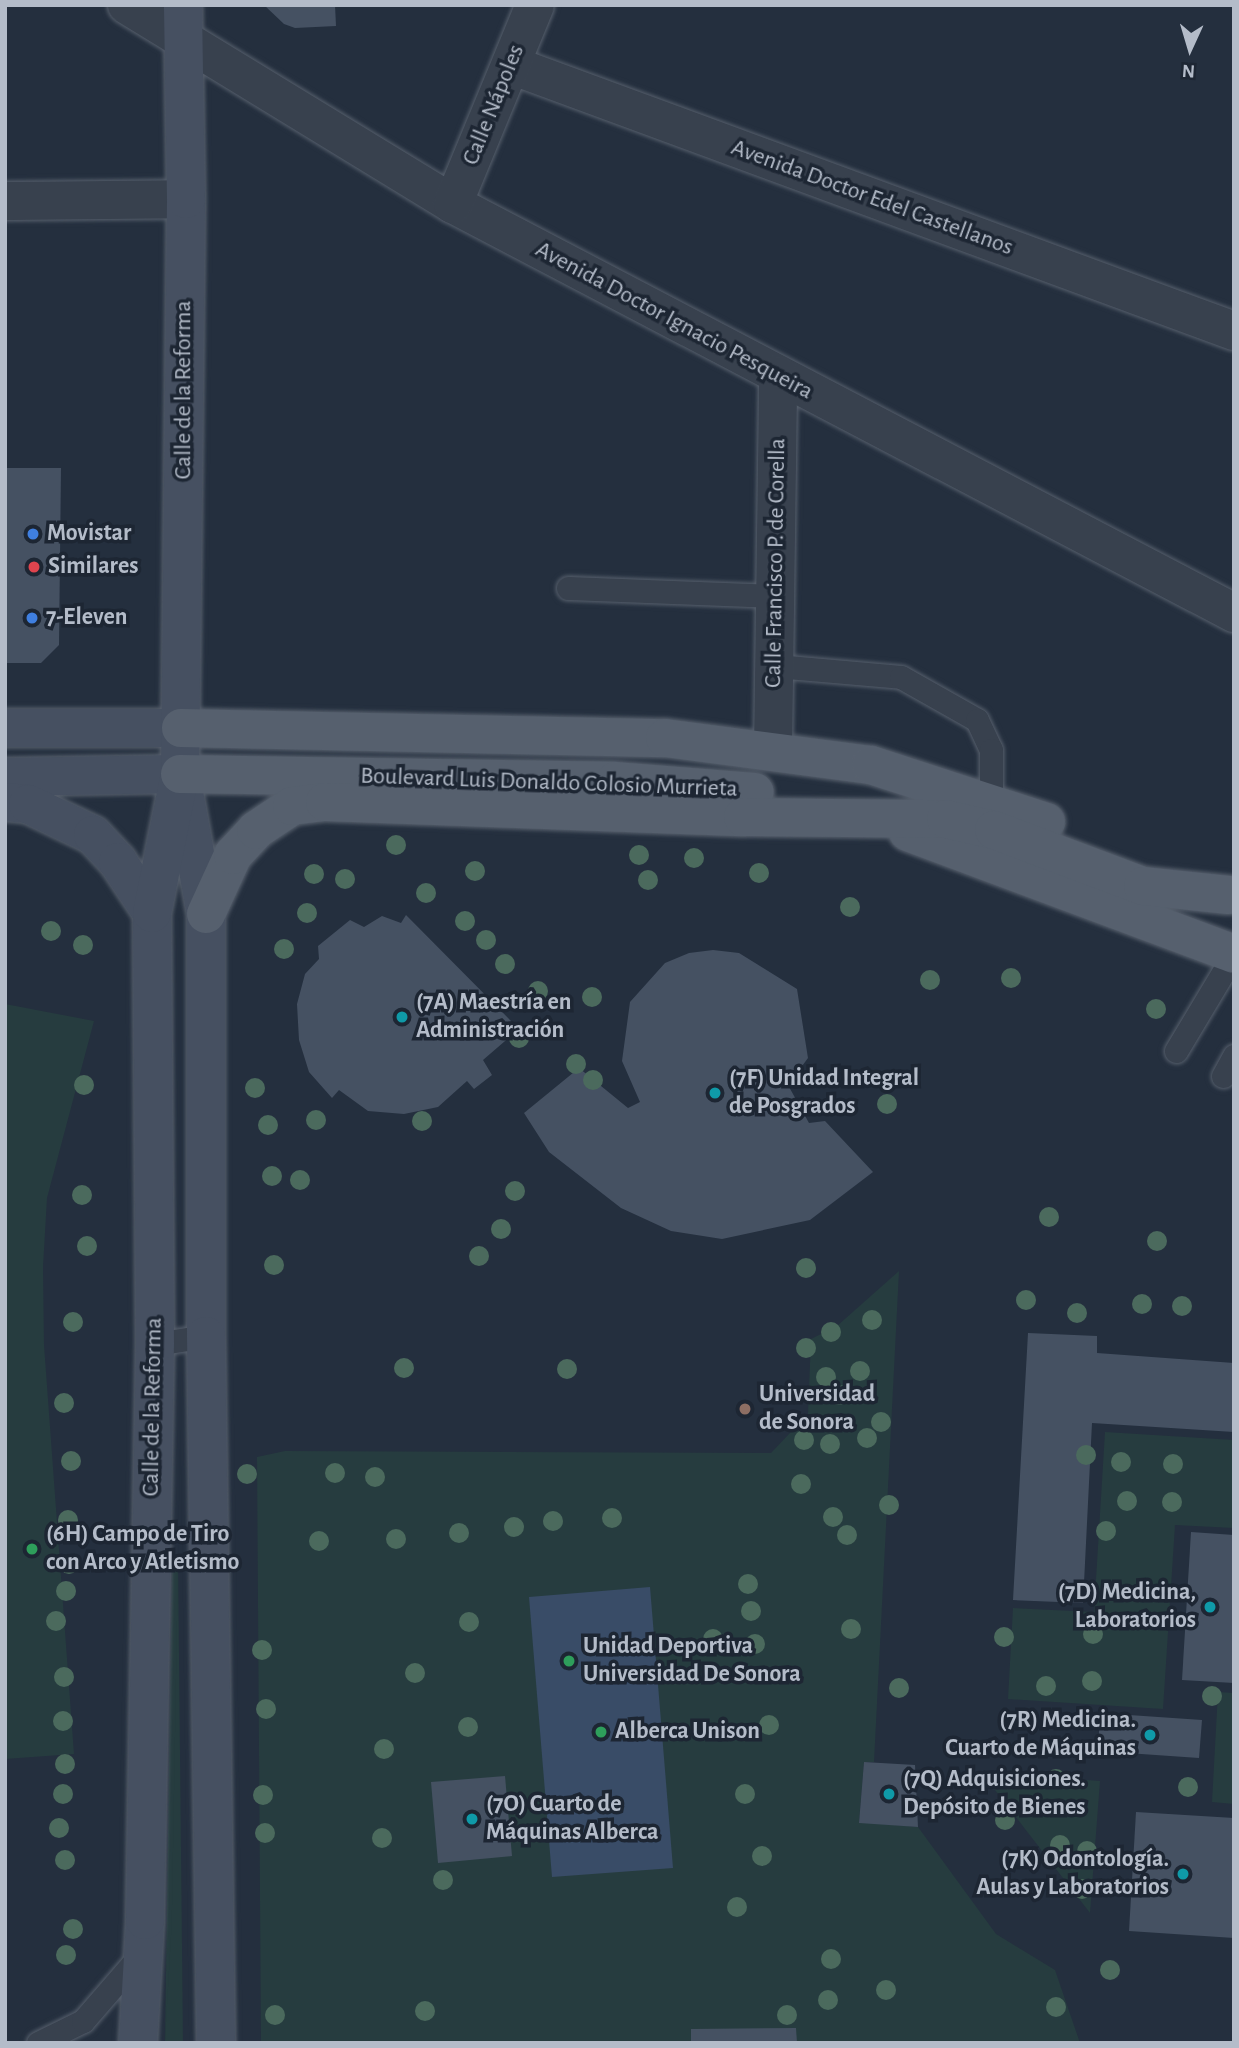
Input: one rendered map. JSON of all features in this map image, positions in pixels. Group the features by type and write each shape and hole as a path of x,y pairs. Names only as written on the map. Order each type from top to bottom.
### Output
{"main road":[{"name":"Calle de la Reforma","path":"138,2043 145,1949 155,1344 152,913 180,774 186,199 183,23"},
{"name":"Boulevard Luis Donaldo Colosio Murrieta","path":"5,727 665,738 773,750 872,765 991,801 1231,895"},
{"name":"Calle de la Reforma","path":"180,774 206,914 206,1336 216,2043"},
{"name":"Boulevard Luis Donaldo Colosio Murrieta","path":"5,777 180,774 615,781 763,792 863,817 1234,954"},
{"path":"5,802 52,813 93,835 118,862 152,913"},
{"path":"206,914 233,855 256,830 292,806 325,802 480,804 743,817 946,818 994,830 1143,886 1231,895"}],"street":[{"name":"Avenida Doctor Ignacio Pesqueira","path":"127,5 183,23 453,204 1234,613"},
{"name":"Calle Nápoles","path":"453,204 535,5"},
{"name":"Avenida Doctor Edel Castellanos","path":"511,65 1234,331"},
{"path":"5,201 186,199"},
{"name":"Calle Francisco P. de Corella","path":"773,750 778,375"}],"lane":[{"path":"568,588 777,596"},
{"path":"776,666 901,677 977,720 991,750 991,801"},
{"path":"1176,1051 1234,954"},
{"path":"155,1344 206,1336"},
{"path":"38,2043 83,2021 113,1992 145,1949"}],"green space":[{"name":"(6H) Campo de Tiro con Arco y Atletismo","path":"5,1004 94,1021 47,1198 43,1267 44,1345 74,1754 5,1759"},
{"name":"Unidad Deportiva Universidad De Sonora","path":"899,1271 874,1762 864,1762 859,1822 918,1827 996,1934 1055,1970 1080,2043 261,2043 257,1457 285,1451 771,1453 808,1414 811,1339 837,1326"},
{"path":"1105,1432 1234,1440 1234,1528 1175,1525 1163,1709 1008,1699 1013,1608 1094,1612"},
{"path":"172,1557 178,1558 183,2043 165,2043"},
{"path":"1218,1692 1234,1693 1234,1804 1212,1802"},
{"path":"981,1772 1100,1781 1090,1913"}],"water":[{"name":"Alberca Unison","path":"650,1587 673,1868 552,1877 529,1597"}],"building":[{"path":"264,5 335,5 336,26 295,28 284,24"},
{"path":"5,468 61,468 59,645 41,663 5,663"},
{"name":"(7A) Maestría en Administración","path":"406,915 519,1029 483,1060 492,1075 474,1089 467,1081 438,1107 404,1114 368,1111 339,1090 332,1098 309,1072 299,1040 297,1004 305,974 319,959 318,946 350,920 364,927 382,916 401,923"},
{"name":"(7F) Unidad Integral de Posgrados","path":"713,950 739,953 797,989 808,1058 788,1085 809,1123 825,1121 873,1172 810,1220 722,1239 671,1231 621,1208 549,1152 524,1113 579,1068 628,1108 640,1102 622,1061 630,1002 665,963 689,953"},
{"path":"1028,1333 1097,1336 1097,1353 1234,1363 1234,1432 1092,1423 1083,1603 1013,1600"},
{"name":"(7D) Medicina, Laboratorios","path":"1191,1532 1234,1535 1234,1683 1182,1680"},
{"name":"(7R) Medicina. Cuarto de Máquinas","path":"1100,1713 1202,1720 1199,1758 1098,1751"},
{"name":"(7Q) Adquisiciones. Depósito de Bienes","path":"864,1762 915,1765 918,1827 859,1823"},
{"name":"(7O) Cuarto de Máquinas Alberca","path":"505,1776 512,1856 438,1863 431,1782"},
{"name":"(7K) Odontología. Aulas y Laboratorios","path":"1136,1812 1234,1818 1234,1938 1129,1931"},
{"path":"796,2028 797,2043 691,2043 691,2029"}],"place":[{"name":"Movistar","path":"33,534"},
{"name":"Similares","path":"34,567"},
{"name":"7-Eleven","path":"32,618"},
{"name":"(7A) Maestría en Administración","path":"402,1017"},
{"name":"(7F) Unidad Integral de Posgrados","path":"715,1093"},
{"name":"Universidad de Sonora","path":"745,1409"},
{"name":"(6H) Campo de Tiro con Arco y Atletismo","path":"32,1549"},
{"name":"(7D) Medicina, Laboratorios","path":"1210,1607"},
{"name":"Unidad Deportiva Universidad De Sonora","path":"569,1661"},
{"name":"Alberca Unison","path":"601,1732"},
{"name":"(7R) Medicina. Cuarto de Máquinas","path":"1150,1735"},
{"name":"(7Q) Adquisiciones. Depósito de Bienes","path":"889,1794"},
{"name":"(7O) Cuarto de Máquinas Alberca","path":"472,1819"},
{"name":"(7K) Odontología. Aulas y Laboratorios","path":"1183,1874"}]}
